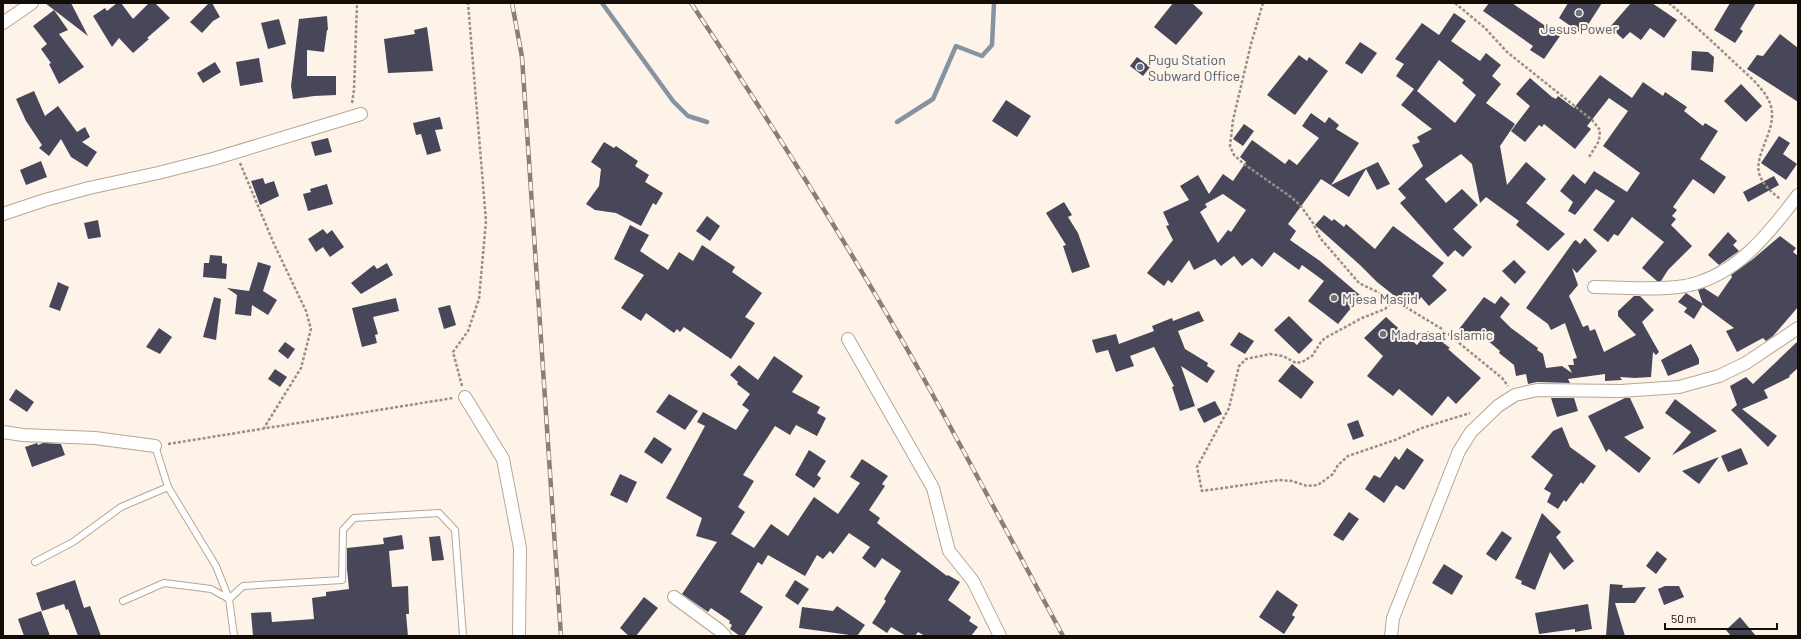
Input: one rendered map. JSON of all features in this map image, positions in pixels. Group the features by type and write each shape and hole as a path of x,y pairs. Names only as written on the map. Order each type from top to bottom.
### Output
{"street":[{"path":"3,23 32,3"},
{"path":"3,214 52,198 158,173 236,152 361,114"},
{"path":"1594,286 1685,286 1716,276 1749,253 1769,233 1798,195"},
{"path":"1391,636 1393,618 1459,450 1471,432 1498,406 1515,396 1537,390 1621,392 1679,387 1719,376 1746,363 1798,328"},
{"path":"848,338 933,488 949,551 973,581 1000,636"},
{"path":"464,397 503,459 520,548 518,636"},
{"path":"3,432 28,435 95,438 155,446"},
{"path":"674,597 725,636"}],"lane":[{"path":"155,446 168,487 216,566 229,599 234,636"},
{"path":"35,562 73,542 121,507 168,487"},
{"path":"229,599 243,586 342,580 343,530 354,518 439,513 455,530 463,636"},
{"path":"123,600 164,583 211,589 229,599"}],"path":[{"path":"349,117 354,90 357,3"},
{"path":"155,446 464,397 453,352 468,331 479,299 486,221 468,3"},
{"path":"1263,3 1251,44 1233,120 1230,146 1234,155 1300,205 1313,223 1320,238 1359,283 1425,317 1502,378 1515,396"},
{"path":"1455,3 1485,28 1506,52 1592,120 1600,130 1599,141 1589,156"},
{"path":"1669,3 1753,80 1768,100 1772,115 1770,129 1759,164 1760,175 1766,186 1789,208"},
{"path":"236,152 274,244 306,311 311,329 301,368 264,429"},
{"path":"1394,300 1385,309 1362,318 1325,338 1312,356 1302,362 1296,362 1283,356 1270,354 1246,359 1239,366 1230,408 1197,467 1202,491 1279,480 1292,481 1307,486 1318,485 1333,474 1338,465 1348,456 1395,440 1422,428 1476,412"}],"building":[{"path":"45,3 71,3 88,36"},
{"path":"117,3 121,3 133,19 149,3 155,3 170,18 147,38 149,39 133,53 119,38 112,47 93,16 105,8 107,11"},
{"path":"209,3 212,3 220,17 213,21 202,33 190,22"},
{"path":"1173,3 1192,3 1203,13 1176,45 1154,27"},
{"path":"1489,3 1512,3 1560,36 1544,59 1530,50 1533,46 1483,11"},
{"name":"Jesus Power","path":"1568,3 1602,3 1582,34 1559,18"},
{"path":"1631,3 1652,3 1677,20 1664,38 1650,28 1641,40 1630,32 1623,39 1610,27"},
{"path":"1730,3 1756,3 1740,29 1743,31 1735,43 1714,30"},
{"path":"54,10 68,30 59,34 84,67 59,84 49,64 51,63 41,49 47,44 33,26"},
{"path":"1454,13 1466,21 1451,41 1480,61 1486,53 1501,65 1492,76 1501,84 1486,103 1515,124 1500,146 1507,185 1526,162 1546,179 1526,203 1565,234 1548,251 1516,225 1519,221 1486,197 1480,203 1472,164 1461,154 1425,179 1446,203 1462,189 1478,205 1453,229 1472,247 1463,257 1455,250 1448,257 1400,203 1406,198 1398,189 1423,166 1412,145 1420,142 1417,137 1432,129 1401,105 1414,89 1396,76 1404,64 1395,59 1422,23 1439,35","holes":["1439,60 1464,80 1462,83 1476,95 1455,123 1417,91"]},
{"path":"327,16 328,30 324,52 307,50 307,76 336,76 336,95 293,99 291,86 299,19"},
{"path":"279,19 286,44 268,49 261,23"},
{"path":"427,27 433,71 388,73 384,39 415,34 414,30"},
{"path":"1780,34 1798,48 1798,102 1747,69 1757,55 1763,56"},
{"path":"1360,42 1377,53 1362,74 1345,63"},
{"path":"1692,51 1708,52 1714,57 1713,72 1691,70"},
{"path":"1299,55 1307,61 1309,57 1328,71 1295,115 1267,95"},
{"name":"Pugu Station Subward Office","path":"1137,57 1150,67 1143,76 1130,66"},
{"path":"259,58 263,82 240,86 236,62"},
{"path":"215,62 221,72 203,83 197,73"},
{"path":"1600,75 1632,98 1643,82 1663,96 1665,92 1687,107 1684,111 1703,126 1705,123 1718,131 1700,159 1726,177 1714,194 1693,179 1673,207 1677,210 1672,216 1676,219 1671,225 1692,246 1668,270 1661,281 1657,281 1642,268 1664,242 1632,217 1618,236 1614,234 1608,242 1593,230 1615,201 1596,189 1575,215 1568,211 1573,202 1560,191 1573,174 1585,184 1594,171 1627,192 1640,173 1603,146 1628,111 1609,98 1587,126 1591,129 1575,149 1544,124 1542,127 1539,125 1525,142 1511,131 1530,106 1516,94 1530,78 1552,97 1556,99 1558,96 1574,108"},
{"path":"1741,84 1762,106 1746,122 1724,101"},
{"path":"34,91 45,116 58,106 77,132 85,127 90,137 82,142 97,152 87,167 71,157 61,139 49,156 39,148 42,145 26,121 16,99"},
{"path":"1006,100 1031,116 1017,137 992,121"},
{"path":"1311,113 1325,123 1329,117 1339,125 1336,129 1359,143 1331,185 1378,162 1390,184 1377,190 1366,169 1349,197 1321,179 1288,224 1296,231 1290,240 1320,261 1361,296 1338,324 1308,301 1324,281 1302,265 1299,270 1274,252 1262,267 1252,258 1242,266 1234,256 1221,266 1215,259 1194,270 1189,260 1172,283 1168,280 1164,286 1147,273 1173,240 1166,226 1169,225 1163,212 1189,200 1180,186 1198,175 1209,194 1223,174 1233,181 1246,162 1240,157 1252,140 1285,164 1289,159 1297,165 1319,138 1302,126","holes":["1223,194 1246,210 1231,232 1228,230 1218,243 1200,212 1207,207 1205,204"]},
{"path":"440,117 443,129 435,130 441,151 427,155 421,134 416,135 413,123"},
{"path":"1244,124 1254,131 1243,146 1233,139"},
{"path":"1779,136 1790,143 1783,154 1797,164 1786,180 1761,163"},
{"path":"328,138 332,152 315,156 311,142"},
{"path":"604,142 614,148 616,146 638,161 635,166 649,175 645,182 663,193 656,205 653,203 641,226 616,213 595,210 586,204 599,186 601,169 591,162"},
{"path":"41,161 47,177 26,185 20,170"},
{"path":"1774,176 1779,185 1748,202 1743,192"},
{"path":"263,178 265,184 274,181 279,196 260,205 251,181"},
{"path":"327,184 333,204 308,211 303,194 311,192 310,189"},
{"path":"1064,202 1072,215 1068,217 1078,233 1090,267 1072,273 1063,246 1066,245 1046,213"},
{"path":"1324,215 1332,221 1334,219 1344,227 1346,224 1375,249 1393,226 1444,263 1432,276 1447,290 1429,306 1421,297 1419,300 1413,295 1406,305 1377,282 1315,225"},
{"path":"707,216 720,226 710,241 696,231"},
{"path":"98,220 101,237 88,239 84,223"},
{"path":"630,225 649,235 640,251 668,270 679,252 693,261 702,245 735,267 732,272 762,293 745,317 755,323 731,359 684,327 680,332 677,329 674,333 646,313 641,321 621,308 644,275 614,259"},
{"path":"323,229 327,234 332,230 344,247 330,257 323,247 316,252 308,239"},
{"path":"1728,232 1737,241 1733,245 1739,251 1719,265 1708,255"},
{"path":"1780,236 1796,248 1793,252 1798,256 1798,307 1773,336 1766,341 1763,338 1737,352 1726,331 1734,328 1703,305 1698,290 1704,288 1718,297 1732,277 1731,275"},
{"path":"1585,238 1597,251 1577,273 1572,268 1578,285 1569,296 1583,327 1588,325 1590,331 1595,329 1604,352 1636,335 1618,316 1618,311 1634,296 1640,296 1654,310 1642,322 1659,352 1656,355 1653,352 1651,377 1620,377 1622,380 1605,381 1605,374 1568,379 1570,383 1537,382 1528,384 1526,374 1516,376 1514,365 1499,353 1500,351 1480,334 1475,341 1459,329 1484,297 1495,304 1501,296 1510,304 1500,317 1511,328 1538,348 1537,350 1543,354 1546,368 1562,366 1572,373 1568,365 1574,365 1573,359 1577,358 1565,323 1551,330 1548,324 1526,308 1574,241 1576,240 1580,244"},
{"path":"210,255 222,256 222,263 227,264 226,279 203,277 204,263 209,263"},
{"path":"1514,260 1526,272 1515,284 1502,271"},
{"path":"258,262 271,266 263,291 277,300 268,315 252,305 251,316 235,314 237,295 227,288 249,291"},
{"path":"387,263 393,275 361,294 351,283 374,265 377,269"},
{"path":"58,282 69,287 60,311 49,307"},
{"path":"1686,293 1703,304 1694,319 1684,312 1687,308 1678,302"},
{"path":"214,297 221,299 216,340 203,337"},
{"path":"396,298 399,311 373,317 378,334 375,335 377,343 362,347 352,308"},
{"path":"450,305 456,325 444,329 438,308"},
{"path":"1199,311 1204,321 1178,331 1185,349 1208,363 1207,366 1215,371 1207,383 1181,366 1195,406 1180,411 1172,387 1174,386 1154,347 1130,356 1134,366 1116,372 1108,350 1096,353 1092,340 1116,334 1119,344 1154,331 1152,326 1172,318 1173,321"},
{"path":"1289,316 1313,340 1299,354 1274,330"},
{"path":"1386,317 1417,345 1428,331 1450,348 1448,349 1481,378 1456,404 1448,396 1432,416 1399,389 1393,396 1367,376 1383,356 1364,338"},
{"path":"159,328 172,337 160,354 146,347"},
{"path":"1239,332 1254,341 1245,354 1230,345"},
{"path":"1798,341 1798,368 1789,376 1790,377 1764,390 1768,398 1742,409 1777,436 1768,447 1731,410 1737,405 1730,386 1746,377 1753,384"},
{"path":"285,342 295,349 288,359 278,351"},
{"path":"1691,344 1699,359 1699,364 1668,376 1661,360"},
{"path":"774,356 803,376 792,392 820,407 817,413 826,418 817,436 796,425 790,435 775,426 743,475 754,481 738,507 745,512 731,534 754,548 771,524 788,536 814,497 838,514 860,483 850,477 862,459 888,476 882,484 885,486 869,510 880,518 877,523 947,576 948,575 960,582 948,600 971,617 969,621 978,627 971,636 925,636 918,632 915,636 906,636 891,627 887,633 872,623 886,601 884,599 901,571 882,558 875,568 862,558 870,547 849,533 833,554 830,551 823,559 817,555 805,576 768,555 762,565 758,562 740,592 763,607 744,636 740,636 730,629 732,625 729,623 730,621 711,608 708,612 682,594 717,542 696,536 702,518 666,498 705,426 697,422 703,412 736,430 749,410 742,405 750,394 737,384 738,382 730,375 739,365 758,380"},
{"path":"1292,364 1314,382 1301,399 1278,381"},
{"path":"275,369 287,377 280,387 268,379"},
{"path":"16,389 34,402 27,412 9,400"},
{"path":"669,394 698,411 685,430 656,412"},
{"path":"1551,398 1574,398 1578,411 1557,417"},
{"path":"1625,398 1630,398 1644,428 1624,437 1651,458 1639,473 1609,449 1606,452 1588,416"},
{"path":"1675,399 1717,431 1672,455 1691,432 1665,413"},
{"path":"1215,401 1222,414 1204,423 1197,409"},
{"path":"1358,420 1364,436 1353,440 1347,424"},
{"path":"1562,427 1570,447 1596,466 1583,484 1581,482 1566,502 1564,500 1558,509 1547,502 1551,493 1544,489 1553,475 1531,457 1553,431"},
{"path":"654,437 672,449 662,464 644,452"},
{"path":"37,443 38,445 43,443 61,444 65,455 32,467 25,447"},
{"path":"1407,448 1424,460 1404,490 1396,485 1384,503 1365,489 1374,475 1380,478 1395,456 1399,460"},
{"path":"1741,448 1748,464 1728,472 1721,456"},
{"path":"809,450 826,461 817,475 821,478 814,488 795,475"},
{"path":"1719,457 1699,484 1682,471"},
{"path":"620,474 637,482 627,503 610,495"},
{"path":"1349,512 1359,519 1343,541 1333,535"},
{"path":"1542,513 1561,532 1556,537 1574,561 1564,570 1550,552 1535,590 1521,584 1522,581 1515,578"},
{"path":"1502,531 1512,538 1496,561 1486,554"},
{"path":"402,535 404,549 389,551 392,587 408,586 409,614 406,614 408,636 253,636 251,613 271,612 272,622 314,619 312,598 326,596 326,592 349,589 347,548 384,544 383,538"},
{"path":"440,536 444,560 432,561 429,537"},
{"path":"1657,551 1667,559 1656,574 1646,566"},
{"path":"1444,564 1463,576 1452,595 1432,583"},
{"path":"75,580 84,608 90,606 101,636 78,636 68,609 66,610 64,604 42,611 36,593"},
{"path":"795,580 809,589 798,605 785,596"},
{"path":"1610,584 1623,585 1622,588 1646,587 1635,603 1615,603 1625,636 1606,636"},
{"path":"1665,586 1679,586 1684,597 1664,605 1658,589"},
{"path":"1277,590 1298,605 1292,615 1295,617 1284,634 1259,617"},
{"path":"644,597 658,608 636,636 629,636 620,628"},
{"path":"1588,604 1592,629 1575,632 1575,629 1539,634 1535,613"},
{"path":"837,606 865,625 857,636 799,628 802,607 833,611"},
{"path":"41,611 50,636 24,636 18,619"},
{"path":"1740,617 1756,636 1731,636 1726,630"}],"waterway":[{"path":"602,3 673,101 688,116 707,122"},
{"path":"897,122 933,99 956,46 982,56 992,45 994,3"}],"railway":[{"path":"512,3 522,57 561,636"},
{"path":"691,3 750,93 865,276 919,370 1063,636"}],"place":[{"name":"Jesus Power","path":"1579,13"},
{"name":"Pugu Station Subward Office","path":"1140,67"},
{"name":"Mjesa Masjid","path":"1334,298"},
{"name":"Madrasat Islamic","path":"1383,334"}]}
